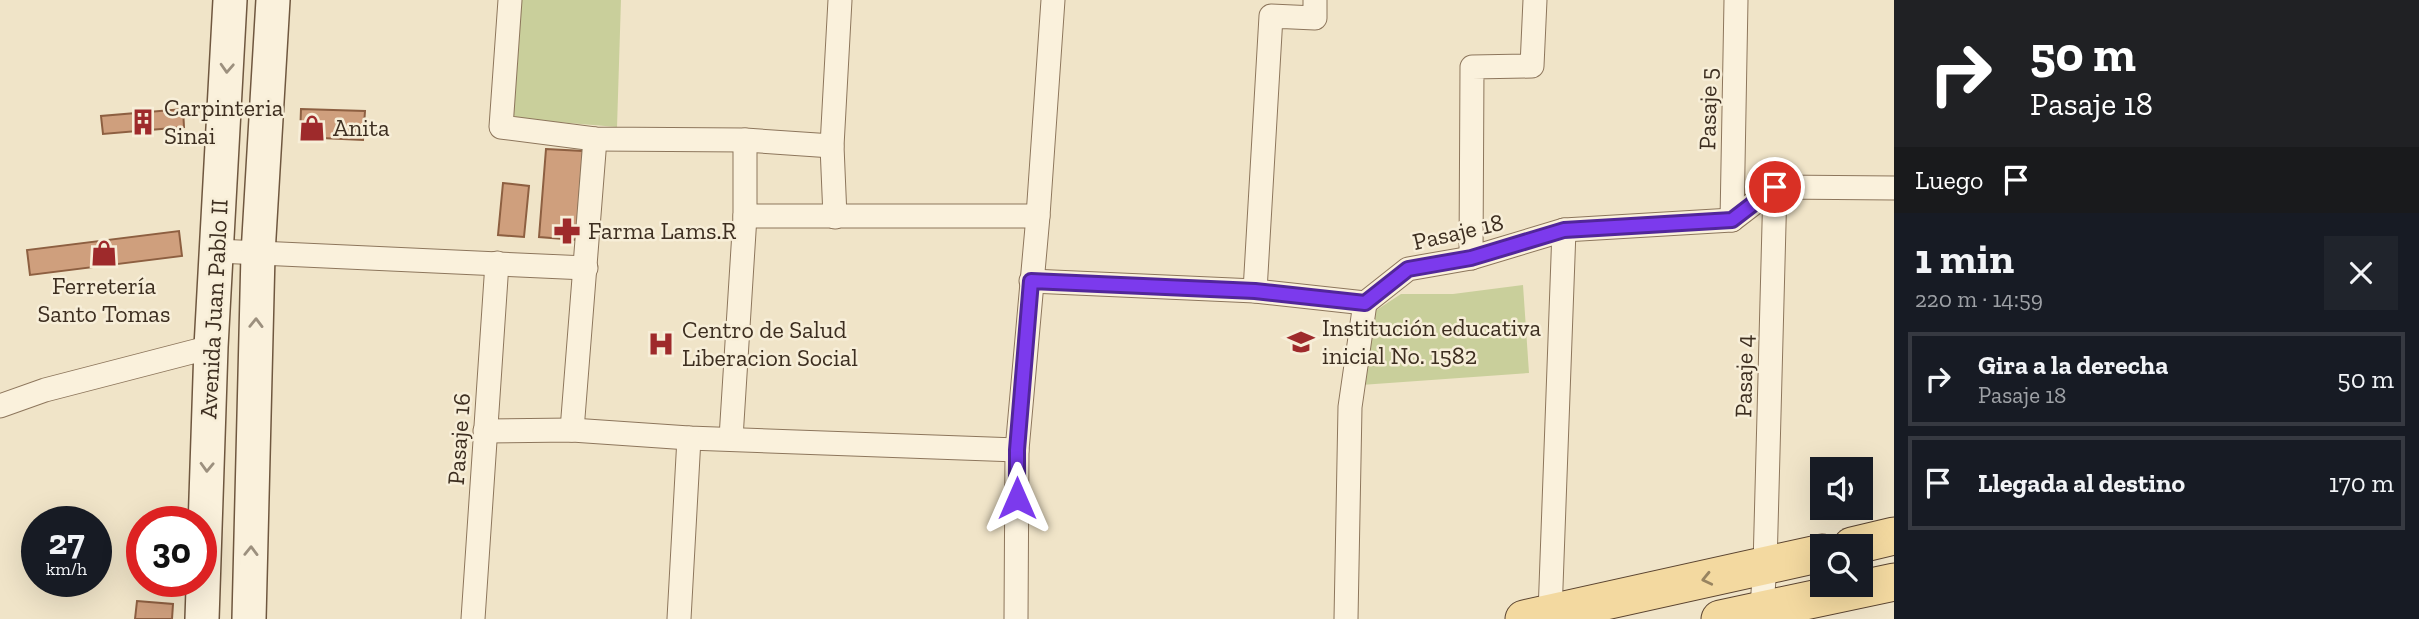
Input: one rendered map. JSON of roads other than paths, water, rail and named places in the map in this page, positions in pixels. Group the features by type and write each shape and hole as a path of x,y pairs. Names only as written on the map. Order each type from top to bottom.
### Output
{"main road":[{"name":"Avenida Juan Pablo II","path":"202,619 211,347 230,0"},
{"name":"Avenida Juan Pablo II","path":"249,619 258,254 273,0"},
{"path":"1873,541 1894,536"},
{"path":"1537,616 1810,556"},
{"path":"1720,619 1761,614 1894,582"}],"street":[{"path":"510,0 501,127 595,139 745,140 832,146"},
{"path":"835,217 832,146 840,0"},
{"path":"1016,619 1017,450 1038,216 1053,0"},
{"path":"1255,291 1271,16 1315,18 1315,0"},
{"path":"1471,258 1472,67 1532,66 1535,0"},
{"name":"Pasaje 5","path":"1732,220 1736,0"},
{"path":"572,430 595,139"},
{"path":"731,438 745,216 745,140"},
{"path":"1732,220 1775,187 1894,188"},
{"name":"Pasaje 4","path":"1761,614 1765,566 1775,187"},
{"path":"745,216 1038,216"},
{"name":"Pasaje 18","path":"1365,303 1408,269 1471,258 1564,230 1732,220"},
{"path":"1537,616 1564,230"},
{"path":"216,251 586,268"},
{"name":"Pasaje 16","path":"472,619 497,262"},
{"path":"1031,281 1255,291 1365,303 1350,407 1346,619"},
{"path":"0,406 45,390 211,347"},
{"path":"485,431 572,430 690,438 1017,450"},
{"path":"679,619 690,438"}],"place":[{"name":"Carpinteria Sinai","path":"143,122"},
{"name":"Anita","path":"312,128"},
{"name":"Farma Lams.R","path":"567,231"},
{"name":"Ferretería Santo Tomas","path":"104,253"},
{"name":"Institución educativa inicial No. 1582","path":"1301,342"},
{"name":"Centro de Salud Liberacion Social","path":"661,344"}]}
